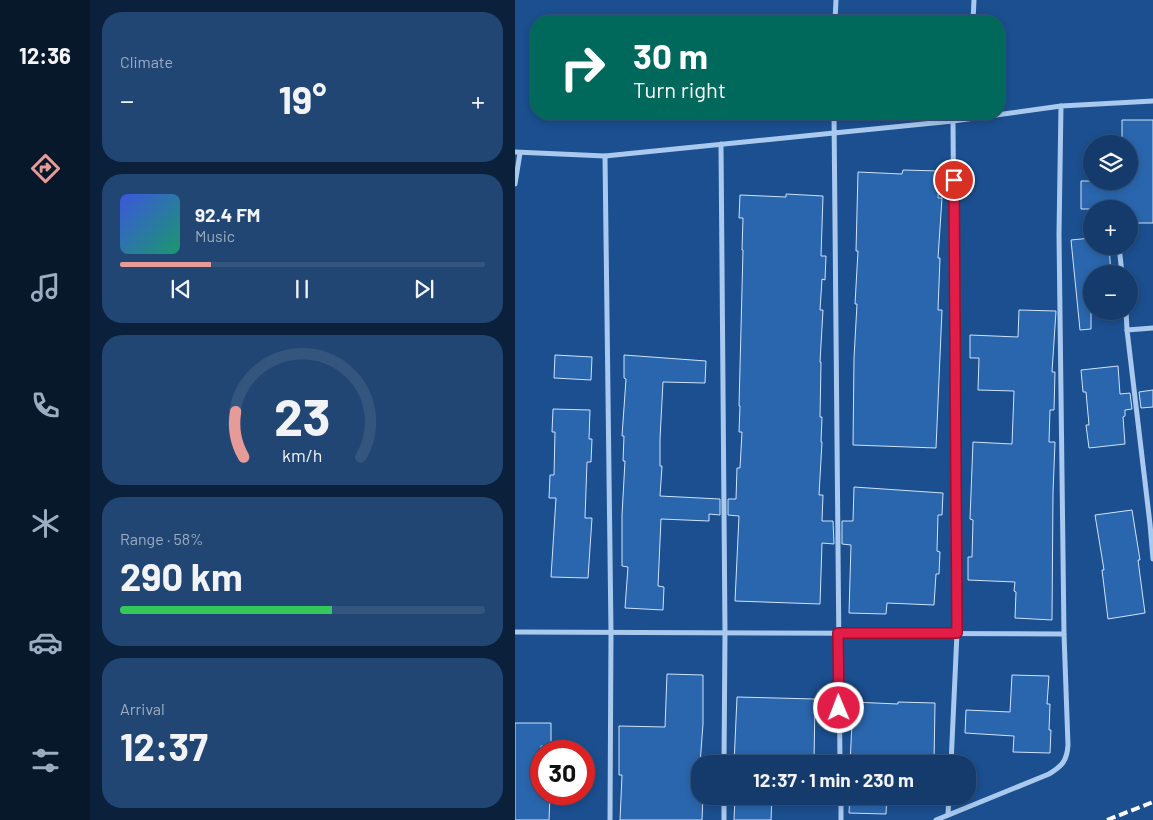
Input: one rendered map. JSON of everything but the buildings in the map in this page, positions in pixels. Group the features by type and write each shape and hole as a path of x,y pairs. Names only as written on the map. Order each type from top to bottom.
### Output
{"street":[{"path":"835,15 836,0"},
{"path":"973,15 974,0"},
{"path":"1005,112 1061,106 1153,101"},
{"path":"936,820 1049,774 1059,768 1067,757 1059,234 1061,106"},
{"path":"834,120 840,755"},
{"path":"515,184 517,152 605,156 957,120"},
{"path":"951,755 957,633 953,121"},
{"path":"721,144 725,633 724,755"},
{"path":"605,156 611,632 610,820"},
{"path":"1126,320 1151,524 1153,559"},
{"path":"1127,330 1153,328"},
{"path":"515,632 1064,634"},
{"path":"723,820 724,805"},
{"path":"841,805 841,820"},
{"path":"948,815 949,805"}],"railway":[{"path":"1107,820 1153,802"}],"route":[{"path":"839,708 838,633 957,633 954,180"}]}
